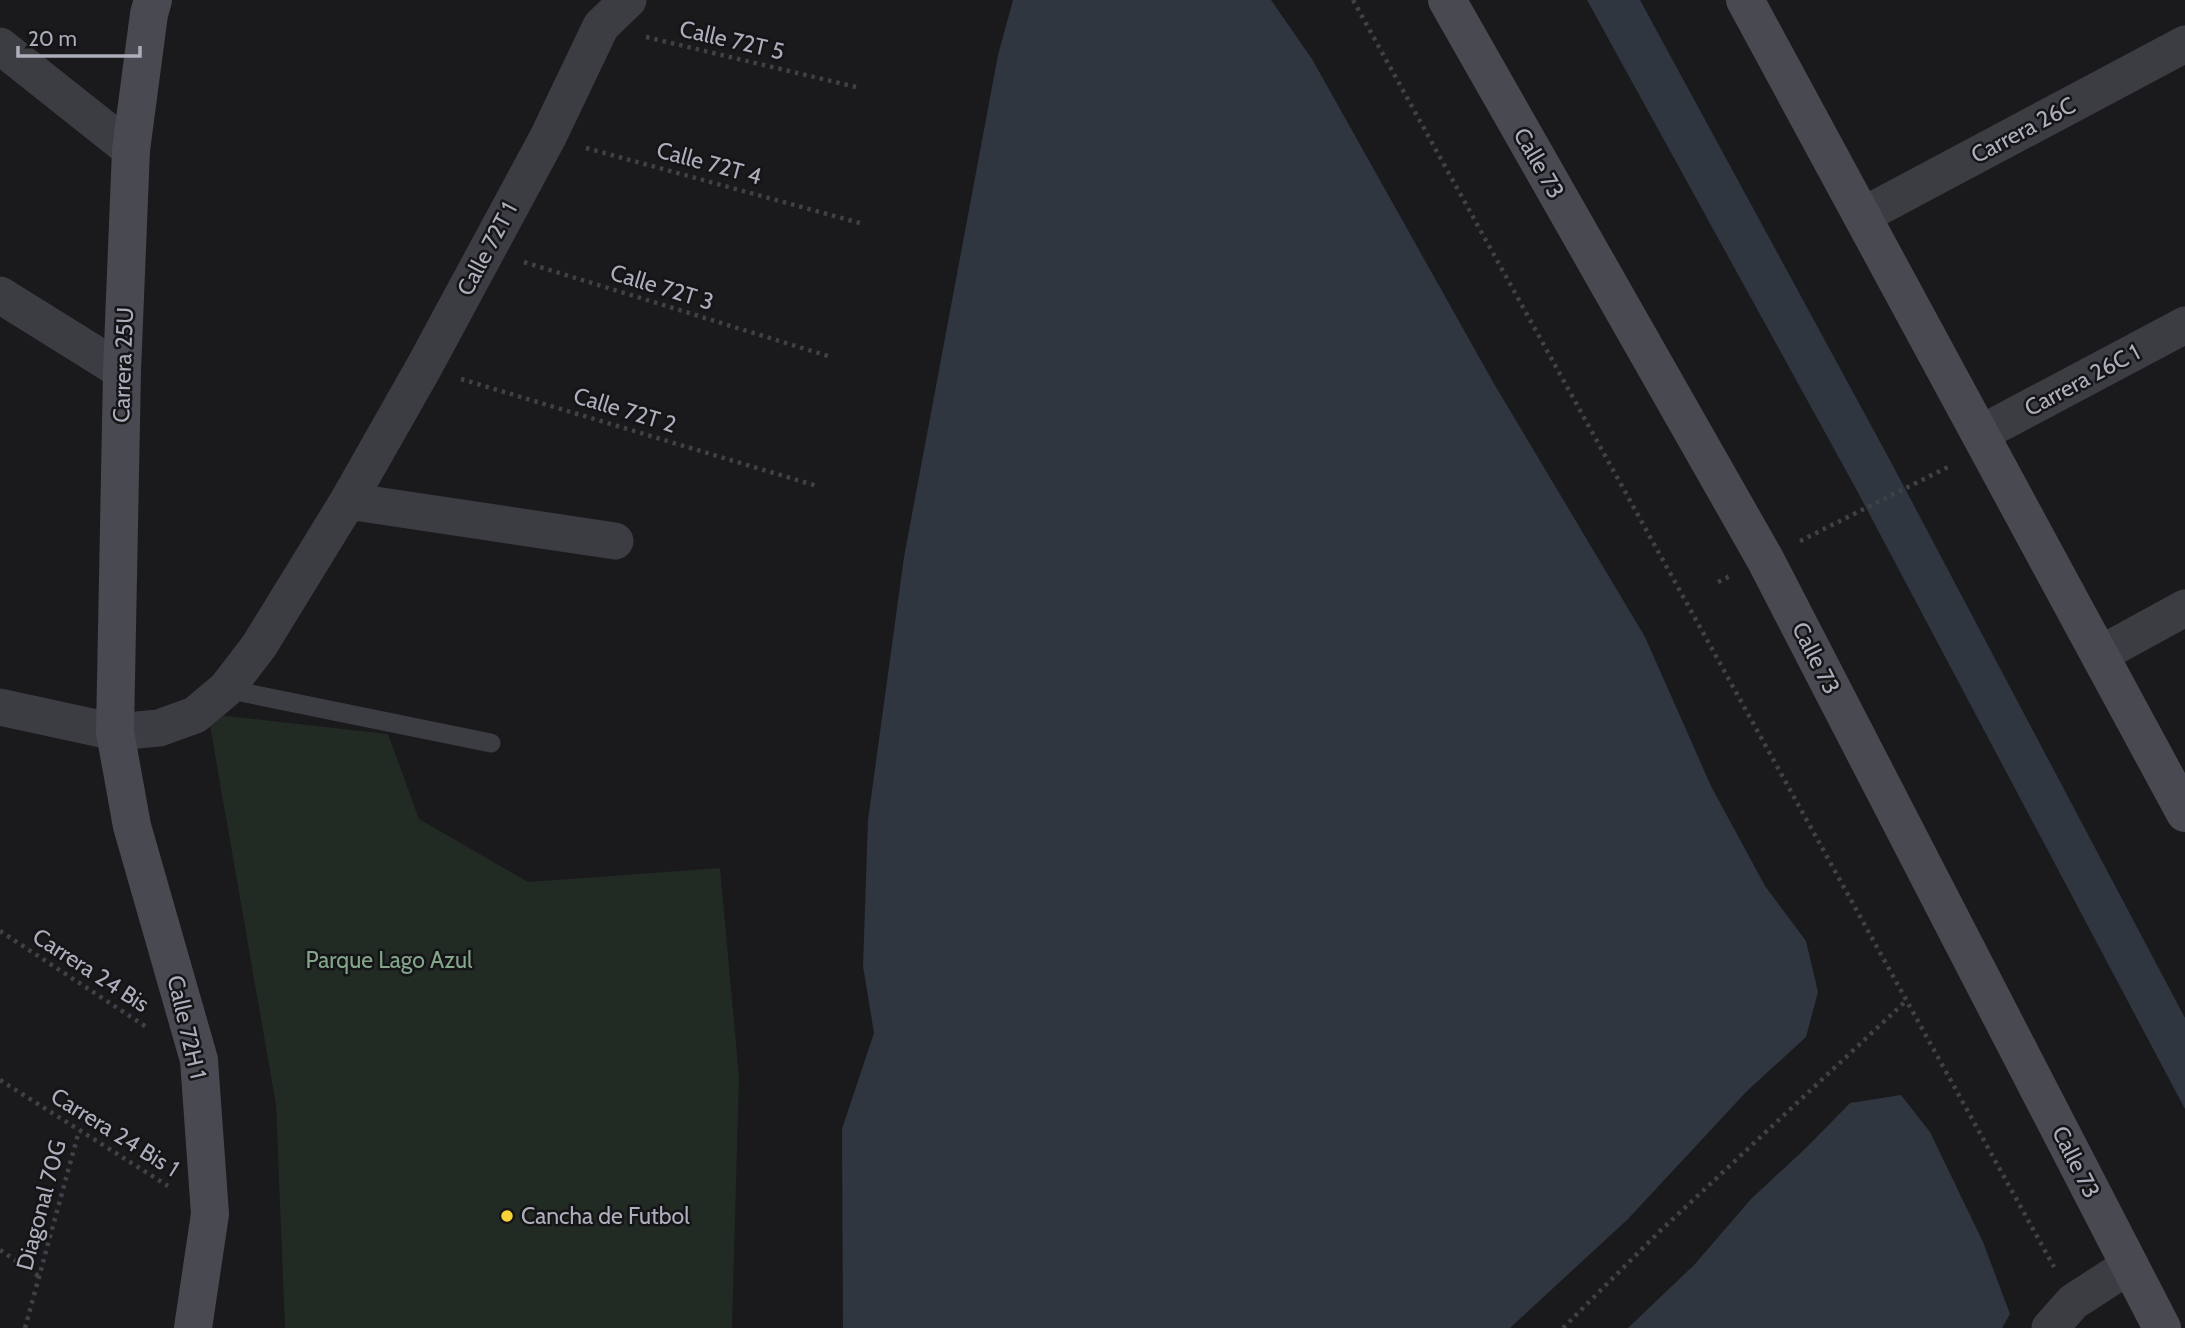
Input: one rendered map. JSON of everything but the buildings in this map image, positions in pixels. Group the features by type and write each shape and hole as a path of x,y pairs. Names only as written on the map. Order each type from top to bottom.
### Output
{"main road":[{"name":"Carrera 25U","path":"115,732 122,371 131,150 153,0"},
{"name":"Calle 73","path":"1447,0 1765,559 2162,1328"},
{"path":"1751,2 1862,216 2185,813"},
{"name":"Calle 72H 1","path":"115,732 132,826 200,1059 210,1214 193,1328"}],"street":[{"name":"Calle 72T 1","path":"0,707 115,732 159,728 195,715 226,689 259,646 348,501 548,137 601,26 628,0"},
{"name":"Carrera 26C","path":"1862,216 2185,44"},
{"path":"0,46 131,150"},
{"path":"0,295 122,371"},
{"name":"Carrera 26C 1","path":"1980,434 2185,326"},
{"path":"348,501 615,541"},
{"path":"2099,654 2185,608"},
{"path":"2062,1315 2130,1265"}],"lane":[{"path":"226,689 491,743"}],"path":[{"path":"1353,0 1907,1000 2062,1315"},
{"name":"Calle 72T 5","path":"601,26 856,87"},
{"name":"Calle 72T 4","path":"548,137 860,223"},
{"name":"Calle 72T 3","path":"486,251 828,356"},
{"name":"Calle 72T 2","path":"424,367 817,486"},
{"path":"1809,537 1955,463"},
{"name":"Carrera 24 Bis","path":"0,930 186,1053 200,1059"},
{"path":"1563,1328 1660,1231 1907,1000"},
{"name":"Carrera 24 Bis 1","path":"0,1080 210,1214"},
{"name":"Diagonal 70G","path":"25,1328 79,1131"},
{"path":"0,1250 40,1277"}],"green space":[{"name":"Parque Lago Azul","path":"208,714 388,734 419,819 528,882 720,868 739,1077 732,1328 285,1328 276,1105"}],"shaded area":[{"path":"1013,0 1271,0 1312,59 1493,382 1645,637 1711,786 1765,886 1806,941 1818,992 1806,1037 1747,1091 1628,1219 1510,1328 843,1328 842,1129 874,1033 863,966 868,820 904,557 998,55"},
{"path":"1587,0 1640,0 1892,464 2185,1018 2185,1109 1855,487"},
{"path":"1901,1095 1930,1132 1983,1242 2010,1314 2002,1328 1628,1328 1695,1264 1751,1199 1850,1103"}],"place":[{"name":"Cancha de Futbol","path":"507,1216"}]}
